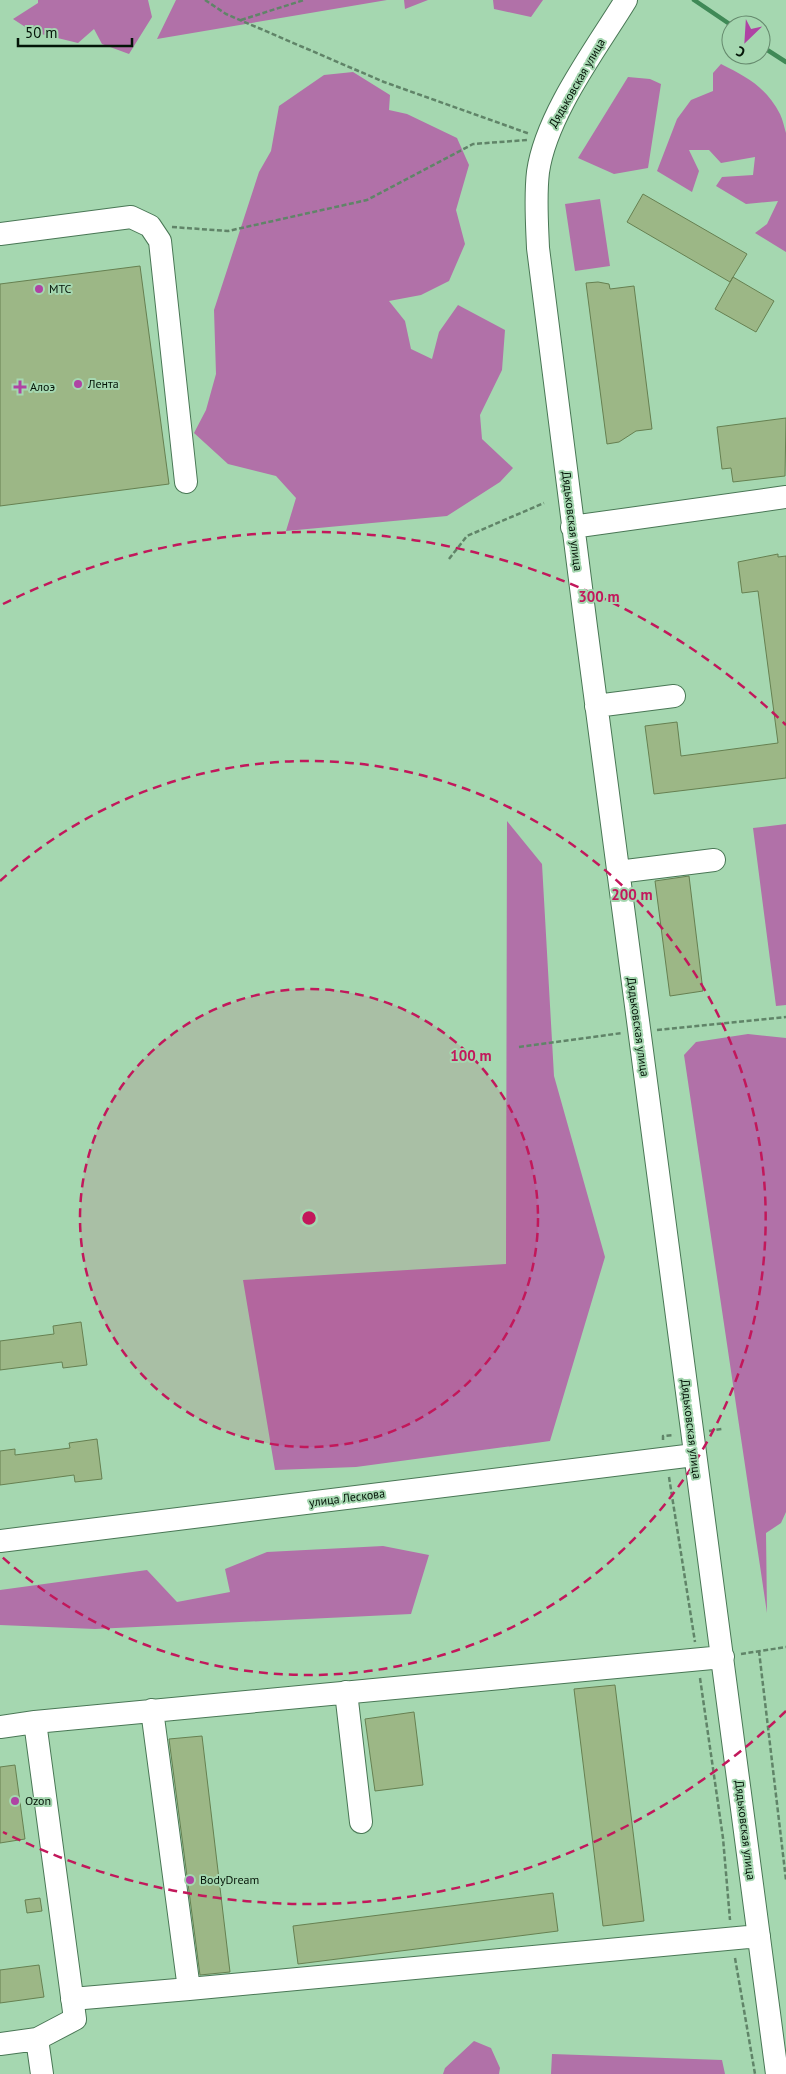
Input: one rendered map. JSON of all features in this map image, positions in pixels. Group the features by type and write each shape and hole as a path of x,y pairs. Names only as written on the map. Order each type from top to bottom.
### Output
{"street":[{"name":"Дядьковская улица","path":"626,0 562,105 546,140 538,171 538,248 572,527 777,2074"},
{"path":"0,234 131,217 150,226 160,242 186,482"},
{"path":"572,527 786,497"},
{"path":"596,706 674,696"},
{"path":"618,872 714,860"},
{"name":"улица Лескова","path":"0,1541 694,1455"},
{"path":"0,1727 152,1710 723,1657"},
{"path":"346,1692 361,1822"},
{"path":"152,1710 188,1989"},
{"path":"0,2044 38,2039 75,2020 35,1722"},
{"path":"72,1998 759,1936"},
{"path":"38,2039 42,2074"}],"path":[{"path":"205,0 226,14 384,82 546,140"},
{"path":"240,20 304,0"},
{"path":"150,226 228,231 367,200 473,144 511,140 546,140"},
{"path":"449,559 467,536 544,503"},
{"path":"663,1436 724,1838 731,1939 755,2074"},
{"path":"723,1657 786,1647"},
{"path":"759,1651 786,1880"}],"shaded area":[{"path":"38,0 148,0 152,17 129,54 102,44 94,29 78,43 33,32 13,19 38,3"},
{"path":"176,0 387,0 157,39"},
{"path":"404,0 428,0 405,9"},
{"path":"493,0 543,0 531,17 494,9"},
{"path":"721,64 747,78 769,97 780,114 786,133 786,252 755,233 767,224 778,201 746,204 716,186 722,177 753,175 755,157 721,163 709,150 689,150 699,171 692,192 657,171 677,119 691,100 713,91 713,73"},
{"path":"353,72 390,95 389,110 407,114 457,138 469,165 456,210 465,244 449,281 421,295 389,301 405,321 411,349 432,359 439,332 458,305 505,330 502,370 480,415 482,439 513,468 500,482 447,516 286,531 296,498 276,476 228,464 194,433 206,410 216,374 214,310 259,172 271,151 279,106 324,75"},
{"path":"628,77 650,79 661,84 648,168 614,174 578,158"},
{"path":"600,199 610,266 575,271 565,204"},
{"path":"507,821 542,864 554,1076 605,1257 550,1441 356,1467 275,1470 243,1280 506,1264"},
{"path":"786,824 786,1005 776,1006 753,828"},
{"path":"748,1034 786,1038 786,1512 781,1523 766,1533 767,1613 684,1055 696,1042"},
{"path":"383,1546 429,1555 411,1614 95,1629 0,1625 0,1590 147,1570 177,1602 230,1592 225,1569 267,1552"},
{"path":"474,2041 491,2048 500,2068 499,2074 443,2074 445,2068"},
{"path":"552,2054 722,2060 725,2074 551,2074"}],"building":[{"path":"643,194 747,254 730,282 627,222"},
{"name":"Лента","path":"140,266 169,484 0,506 0,284"},
{"path":"733,277 774,301 756,332 715,309"},
{"path":"598,282 609,284 610,289 634,286 652,429 636,431 619,442 607,444 586,283"},
{"path":"786,418 785,476 733,482 731,468 722,469 717,427"},
{"path":"778,554 778,557 786,556 786,778 654,794 645,726 677,722 681,756 778,743 758,591 742,593 738,562"},
{"path":"689,876 703,991 670,996 655,881"},
{"path":"81,1322 87,1365 63,1368 62,1362 0,1370 0,1341 54,1334 53,1326"},
{"path":"97,1439 102,1479 75,1482 74,1475 0,1485 0,1451 15,1449 15,1455 70,1448 69,1443"},
{"path":"615,1685 644,1921 603,1926 574,1689"},
{"path":"414,1712 423,1785 375,1791 365,1719"},
{"path":"202,1736 230,1972 200,1975 169,1739"},
{"path":"15,1765 25,1839 0,1843 0,1767"},
{"path":"553,1893 558,1931 298,1964 293,1926"},
{"path":"40,1898 42,1911 27,1913 25,1900"},
{"path":"39,1965 44,1997 0,2003 0,1970"}],"waterway":[{"path":"694,0 721,18"},
{"path":"771,52 786,62"}],"place":[{"name":"МТС","path":"39,289"},
{"name":"Лента","path":"78,384"},
{"name":"Алоэ","path":"20,387"},
{"name":"Ozon","path":"15,1801"},
{"name":"BodyDream","path":"190,1880"}]}
